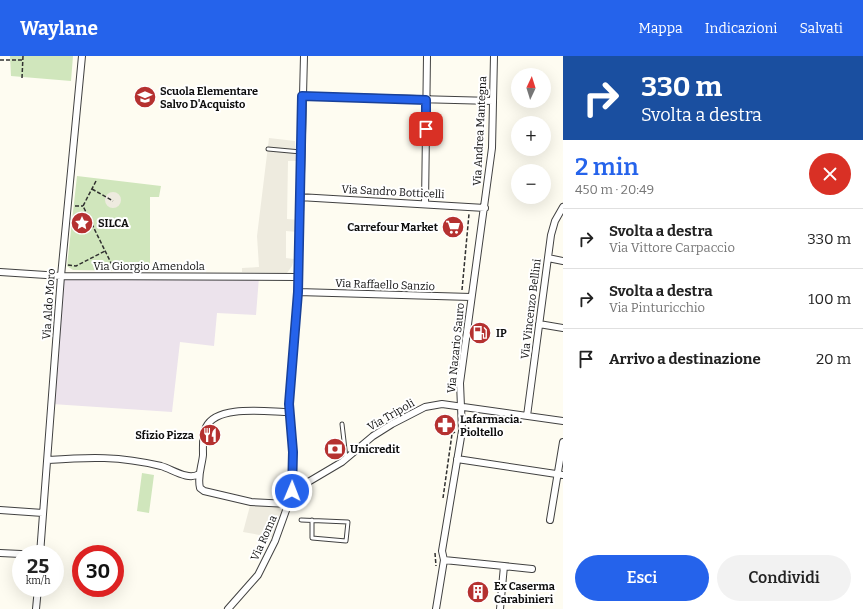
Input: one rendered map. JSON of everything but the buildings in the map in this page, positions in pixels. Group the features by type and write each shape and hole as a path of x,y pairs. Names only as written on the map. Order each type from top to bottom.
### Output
{"street":[{"name":"Via Aldo Moro","path":"41,545 62,264 82,56"},
{"name":"Via Roma","path":"228,609 258,575 286,518 292,491 293,452 290,412 298,292 299,197 304,56"},
{"path":"425,204 427,56"},
{"name":"Via Andrea Mantegna","path":"485,208 492,148 494,56"},
{"path":"302,96 493,101"},
{"name":"Via Sandro Botticelli","path":"299,197 485,208"},
{"name":"Via Vincenzo Bellini","path":"527,416 553,227 563,207"},
{"name":"Via Nazario Sauro","path":"436,609 444,560 442,551 462,431 461,379 471,297 485,208"},
{"path":"548,258 563,261"},
{"name":"Via Giorgio Amendola","path":"0,272 61,276 297,277"},
{"name":"Via Raffaello Sanzio","path":"298,292 463,298 471,297"},
{"path":"539,324 563,328"},
{"name":"Via Tripoli","path":"292,491 346,459 382,429 422,408 439,404 461,406 563,421"},
{"path":"289,504 251,502 204,492 200,488 199,474 202,464 205,431 208,424 214,418 231,412 290,412"},
{"path":"550,520 561,475 563,442"},
{"path":"48,460 114,457 161,466 188,476 199,474"},
{"path":"457,459 561,475"},
{"path":"0,510 43,513"},
{"path":"0,553 12,554"},
{"path":"444,560 532,569"},
{"path":"500,609 504,566"},
{"path":"36,609 37,597"}],"lane":[{"path":"268,149 301,152"},
{"path":"342,424 346,459"},
{"path":"301,520 312,520 348,522 346,541 312,538 312,520"}],"path":[{"path":"22,78 23,56"},
{"path":"0,60 23,60"},
{"path":"96,181 83,206 117,276"},
{"path":"92,189 113,201"},
{"path":"461,320 463,298 461,285 468,214 478,207"},
{"path":"99,239 103,237"},
{"path":"62,264 76,266 105,250"}],"shaded area":[{"path":"269,138 295,141 296,161 288,161 287,219 299,220 298,232 286,231 286,258 294,259 292,266 287,273 242,272 242,268 259,267 257,236"},
{"path":"113,192 120,197 121,200 116,207 113,208 106,203 105,200 110,193"},
{"path":"61,276 259,277 256,315 217,313 214,346 180,342 172,412 52,404"},
{"path":"251,502 289,504 276,538 243,532"}],"green space":[{"path":"10,56 73,56 71,81 11,76"},
{"path":"77,176 161,186 159,197 150,197 150,271 73,270 67,266"},
{"path":"142,473 154,475 149,513 137,511"}],"place":[{"name":"Scuola Elementare Salvo D'Acquisto","path":"145,97"},
{"name":"SILCA","path":"82,223"},
{"name":"Carrefour Market","path":"453,227"},
{"name":"IP","path":"480,333"},
{"name":"Lafarmacia. Pioltello","path":"445,425"},
{"name":"Sfizio Pizza","path":"210,435"},
{"name":"Unicredit","path":"335,449"},
{"name":"Ex Caserma Carabinieri","path":"478,592"}],"route":[{"path":"292,491 293,452 289,404 298,292 297,277 302,96 426,100 426,129"}]}
